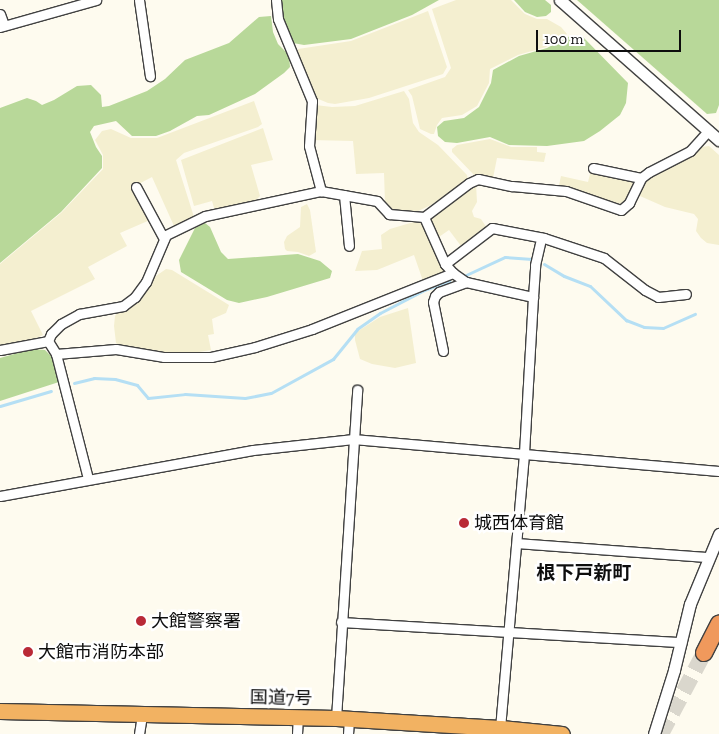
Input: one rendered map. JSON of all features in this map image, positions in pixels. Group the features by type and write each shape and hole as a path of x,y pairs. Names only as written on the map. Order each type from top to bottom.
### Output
{"highway":[{"path":"704,653 719,624"},
{"name":"国道7号","path":"0,711 298,717 345,724 500,728 520,732 562,734"}],"street":[{"path":"0,14 2,26 96,0"},
{"path":"139,0 150,76"},
{"path":"276,0 278,19 312,101 308,146 321,191"},
{"path":"560,0 719,140"},
{"path":"48,341 51,334 62,324 79,314 123,306 135,297 146,282 166,235 205,216 321,191 377,201 389,214 424,217 478,178 512,186 566,191 621,210 629,203 641,178 648,172 690,151 709,130"},
{"path":"593,168 641,178"},
{"path":"136,187 164,239"},
{"path":"344,195 349,246"},
{"path":"424,217 445,264 453,273 466,282 533,297"},
{"path":"445,264 492,228 541,238 604,258 645,290 658,297 686,294"},
{"path":"500,728 524,454 535,265 541,238"},
{"path":"56,354 116,349 164,357 211,356 255,347 312,329 453,273"},
{"path":"442,351 433,302 435,296 466,282"},
{"path":"0,350 48,341"},
{"path":"48,341 56,354 88,479"},
{"path":"345,724 341,622 357,390"},
{"path":"0,496 253,450 353,439 719,471"},
{"path":"654,734 690,604 719,534"},
{"path":"517,543 708,557"},
{"path":"341,622 681,642"},
{"path":"140,734 142,714"},
{"path":"297,734 298,717"}],"shaded area":[{"path":"456,0 511,0 525,14 537,19 547,19 561,27 567,34 546,47 518,55 490,69 489,83 477,106 462,115 442,118 434,134 431,134 420,129 412,96 408,90 445,77 451,68 432,9"},
{"path":"428,11 447,67 443,74 369,98 335,104 316,98 297,54 298,49 351,41"},
{"path":"404,91 409,99 413,123 419,132 438,145 467,175 468,180 431,205 416,212 396,212 385,203 384,173 356,174 353,141 311,140 315,105 332,107 355,106"},
{"path":"254,101 262,124 184,153 176,160 194,217 174,226 152,177 133,187 150,220 120,233 127,246 88,267 95,279 31,311 43,335 34,339 0,346 0,264 61,213 103,169 103,155 95,140 102,131 111,129 131,138 157,138"},
{"path":"263,128 273,160 251,165 260,196 256,200 215,211 212,201 194,206 181,160"},
{"path":"490,139 511,147 537,147 537,152 546,153 544,162 497,158 493,178 474,175 452,152 452,149 457,145"},
{"path":"709,146 719,155 719,245 707,243 701,238 696,231 698,219 694,214 665,207 640,196 645,177 658,169 689,157 702,147"},
{"path":"591,170 637,180 628,200 623,204 617,203 559,185 561,176 588,182"},
{"path":"476,184 477,202 472,211 474,217 481,219 487,228 461,246 449,230 436,239 428,218 469,185"},
{"path":"307,204 310,210 316,252 309,256 287,251 284,242 287,236 300,227 301,207"},
{"path":"422,221 446,272 423,281 414,255 377,270 355,271 362,251 382,249 381,235 390,229"},
{"path":"166,269 172,270 229,305 226,313 212,319 214,334 208,335 211,350 187,354 156,353 123,348 116,343 115,316 118,312 128,309 156,276"},
{"path":"408,308 416,363 395,368 372,364 360,359 355,333 380,317"}],"green space":[{"path":"282,0 439,0 412,15 351,39 304,45 293,43 282,18"},
{"path":"514,0 545,0 551,5 551,12 546,16 537,17 525,12"},
{"path":"577,0 719,0 719,105 716,113 707,114"},
{"path":"271,16 273,32 278,44 289,55 290,67 284,73 255,94 209,115 197,116 170,131 156,136 132,136 116,121 94,126 90,132 102,156 102,168 61,212 0,263 0,108 27,98 42,105 77,86 91,85 101,95 102,107 109,106 147,91 165,79 185,60 229,43 259,17"},
{"path":"572,35 583,37 628,83 626,103 620,115 600,131 584,141 547,146 509,145 490,137 457,143 445,142 438,136 437,127 444,121 464,118 479,107 491,83 493,70 519,56 547,48"},
{"path":"205,223 210,227 221,252 228,259 298,254 320,261 332,271 330,278 267,297 239,303 227,300 181,272 179,260 195,228"},
{"path":"32,349 45,350 52,357 59,382 0,401 0,358"}],"waterway":[{"path":"466,275 505,257 532,259"},
{"path":"544,264 564,276 590,286 626,320 644,327 663,328 695,314"},
{"path":"74,383 94,378 115,379 137,385 148,398 185,394 245,398 271,393 333,359 357,329 380,313 424,290 449,281"},
{"path":"0,406 51,391"}],"tunnel":[{"path":"661,734 704,653"}],"place":[{"name":"城西体育館","path":"464,523"},
{"name":"大館警察署","path":"141,621"},
{"name":"大館市消防本部","path":"28,652"}],"district":[{"name":"根下戸新町","path":"584,573"}]}
